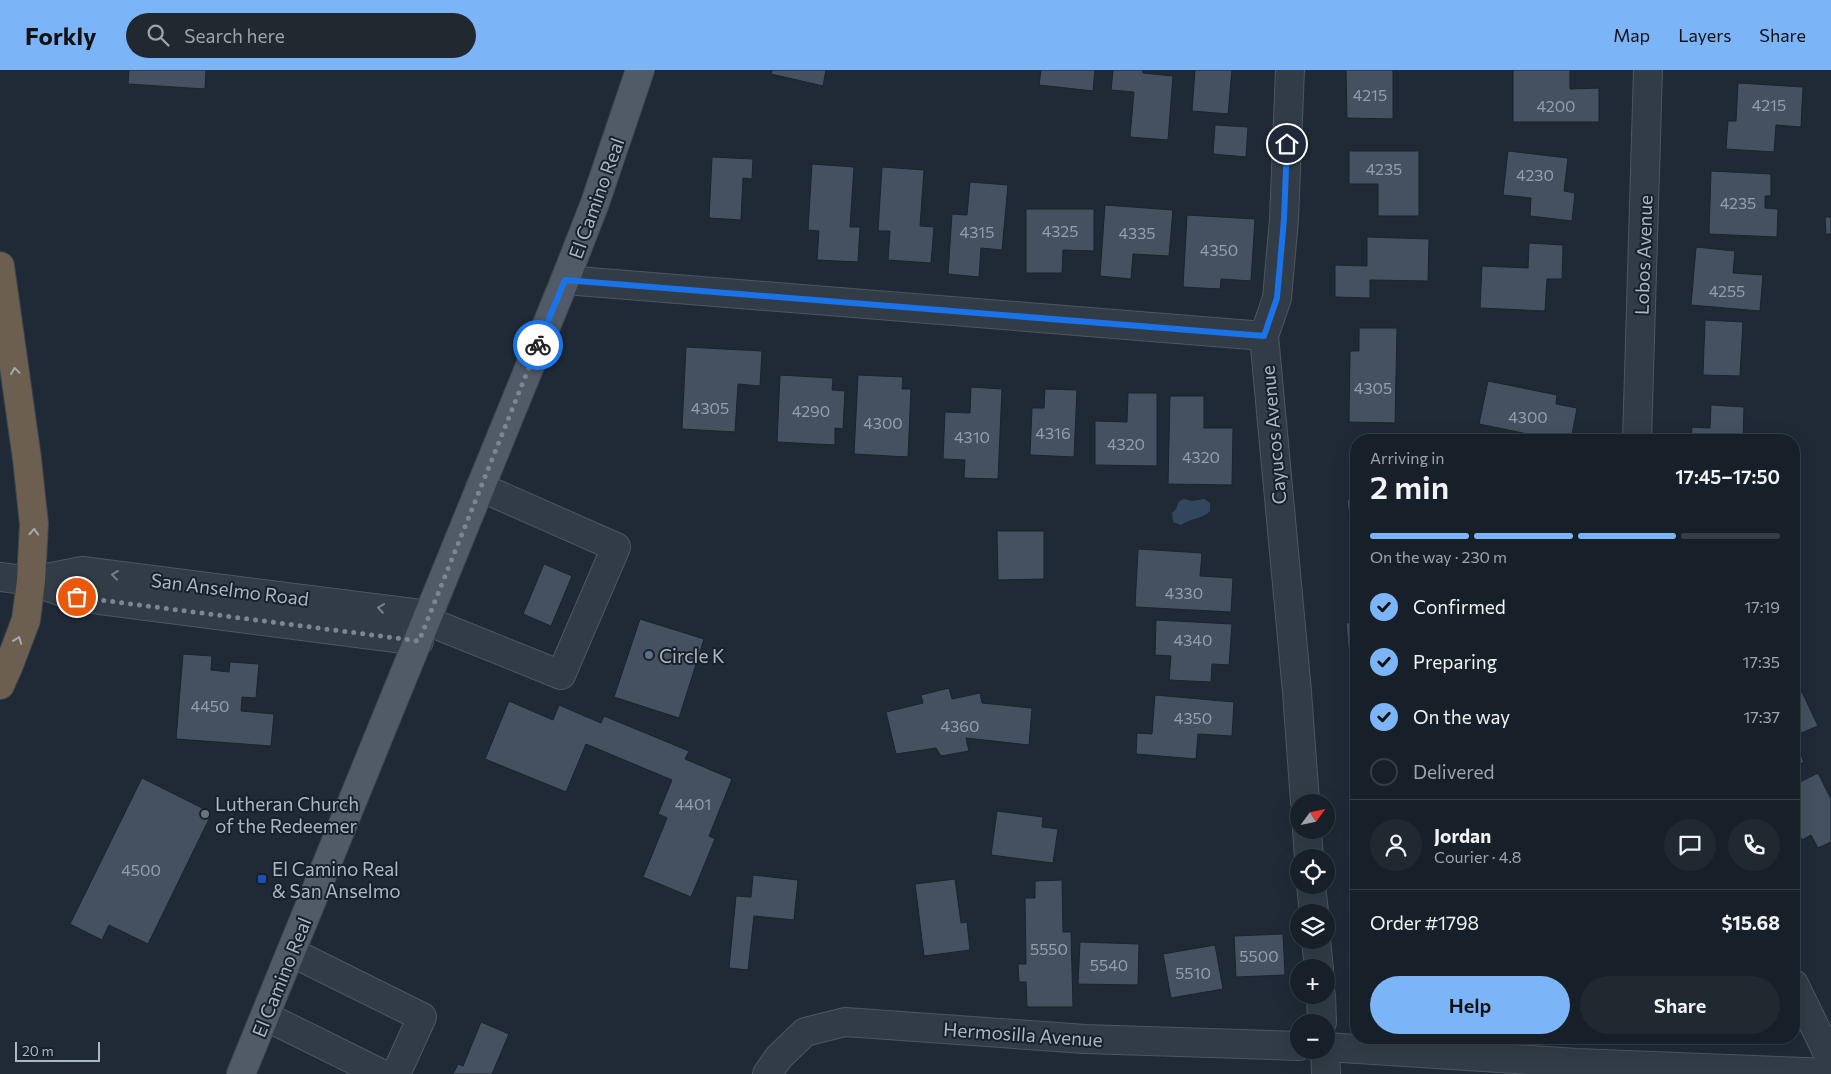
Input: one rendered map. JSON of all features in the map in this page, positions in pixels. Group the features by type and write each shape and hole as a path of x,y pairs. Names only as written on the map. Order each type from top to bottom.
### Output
{"highway":[{"path":"0,266 27,459 34,524 31,581 26,620 0,685"}],"main road":[{"name":"El Camino Real","path":"241,1074 565,280 595,203 640,70"}],"street":[{"name":"Cayucos Avenue","path":"1290,70 1284,219 1277,298 1264,336 1297,692 1304,794"},
{"name":"Lobos Avenue","path":"1636,434 1648,70"},
{"path":"565,280 1264,336"},
{"name":"San Anselmo Road","path":"0,577 31,581 77,597 425,626 561,675 616,547 480,487"},
{"path":"291,952 422,1018 396,1074"},
{"path":"1800,996 1831,1060"},
{"path":"265,1016 382,1074"},
{"name":"Hermosilla Avenue","path":"766,1074 779,1057 805,1032 845,1022 1085,1039 1290,1046"},
{"path":"1335,1050 1577,1063 1831,1073"},
{"path":"1326,1059 1326,1074"}],"water":[{"path":"1184,499 1192,501 1204,499 1210,503 1210,511 1204,516 1181,525 1173,522 1172,513 1179,501"}],"building":[{"path":"129,70 206,70 205,89 128,84"},
{"path":"772,70 826,70 823,86 771,74"},
{"path":"1041,70 1095,70 1093,91 1039,85"},
{"path":"1113,70 1143,70 1143,73 1173,76 1168,140 1130,137 1134,92 1111,90"},
{"path":"1195,70 1232,70 1228,114 1192,111"},
{"path":"1346,70 1393,70 1393,119 1347,118"},
{"path":"1513,70 1570,70 1570,89 1599,88 1599,122 1513,122"},
{"path":"1738,83 1803,87 1801,127 1776,125 1774,152 1726,149 1728,121 1736,121"},
{"path":"1215,125 1248,127 1246,157 1213,154"},
{"path":"1349,151 1419,151 1419,216 1378,216 1378,184 1349,184"},
{"path":"1508,151 1568,158 1564,191 1575,193 1572,221 1530,216 1531,198 1503,195"},
{"path":"712,157 753,159 752,179 743,178 741,220 709,218"},
{"path":"812,164 854,167 850,227 860,227 858,262 817,260 819,231 808,230"},
{"path":"882,167 924,170 920,226 934,227 931,263 888,260 890,231 878,231"},
{"path":"1711,171 1771,174 1771,196 1765,196 1765,208 1778,209 1777,237 1709,234"},
{"path":"970,182 1008,185 1002,250 981,248 979,277 948,274 952,214 967,215"},
{"path":"1105,205 1173,210 1169,256 1133,254 1131,279 1100,276"},
{"path":"1026,209 1094,209 1094,251 1063,250 1062,273 1026,273"},
{"path":"1187,215 1255,219 1251,281 1221,279 1220,289 1183,287"},
{"path":"1825,217 1831,217 1831,234 1826,234"},
{"path":"1367,237 1429,239 1428,281 1370,280 1370,298 1335,297 1335,265 1367,266"},
{"path":"1529,243 1563,245 1562,279 1547,279 1545,311 1480,308 1482,266 1528,268"},
{"path":"1696,247 1735,251 1733,273 1763,275 1760,311 1691,305"},
{"path":"1705,320 1743,322 1740,376 1703,375"},
{"path":"1359,328 1397,328 1395,423 1349,422 1350,351 1359,351"},
{"path":"686,347 762,351 760,386 738,384 735,432 682,429"},
{"path":"780,375 833,378 832,390 845,391 843,429 835,428 835,445 777,442"},
{"path":"858,375 903,377 902,389 911,389 908,457 854,454"},
{"path":"1488,381 1557,395 1556,404 1577,408 1572,434 1528,434 1479,424"},
{"path":"971,387 1002,389 998,479 964,478 965,460 943,459 945,412 970,413"},
{"path":"1045,389 1077,390 1074,457 1030,455 1032,408 1044,408"},
{"path":"1128,393 1157,393 1157,466 1095,465 1095,421 1127,422"},
{"path":"1170,396 1204,396 1204,428 1233,428 1232,485 1168,484"},
{"path":"1711,405 1744,407 1743,434 1691,434 1692,427 1710,428"},
{"path":"1347,500 1350,500 1350,526"},
{"path":"997,531 1044,531 1044,579 998,580"},
{"path":"1138,549 1202,553 1200,576 1233,578 1231,612 1135,607"},
{"path":"544,564 572,576 551,626 523,614"},
{"path":"640,619 704,639 679,718 614,697"},
{"path":"1156,620 1232,624 1229,665 1212,664 1211,682 1169,680 1171,656 1155,655"},
{"path":"1346,623 1350,623 1350,658 1349,658"},
{"path":"183,654 212,656 211,670 229,672 230,662 259,664 256,698 242,697 241,711 274,714 271,746 176,739"},
{"path":"949,688 952,699 980,693 982,703 1032,708 1029,745 966,738 969,751 941,756 936,748 896,754 886,712 923,703 921,695"},
{"path":"1802,692 1818,726 1800,734 1800,693"},
{"path":"1155,695 1234,702 1232,736 1198,734 1196,759 1136,754 1137,733 1152,734"},
{"path":"509,701 553,720 559,705 601,723 604,716 689,751 685,759 732,779 709,836 715,839 691,897 643,877 667,818 658,814 672,780 586,744 566,792 485,759"},
{"path":"1800,753 1804,762 1800,764"},
{"path":"1818,773 1831,799 1831,842 1818,848 1811,835 1802,840 1800,836 1800,782"},
{"path":"142,778 212,813 148,944 109,925 102,940 70,924"},
{"path":"997,811 1043,817 1042,827 1058,829 1053,863 991,855"},
{"path":"753,875 798,880 794,920 754,916 748,970 729,968 736,896 751,897"},
{"path":"955,879 961,923 967,922 970,950 924,956 915,884"},
{"path":"1062,880 1063,932 1071,932 1073,1007 1027,1007 1026,982 1019,982 1018,964 1026,964 1025,898 1035,898 1035,881"},
{"path":"1283,934 1285,975 1236,977 1234,936"},
{"path":"1080,942 1139,944 1138,985 1078,984"},
{"path":"1215,945 1223,989 1171,998 1163,954"},
{"path":"481,1022 509,1034 492,1074 453,1074 458,1064 463,1066"}],"way so far":[{"path":"77,597 419,641 538,345"}],"place":[{"name":"Circle K","path":"649,655"},
{"name":"Lutheran Church of the Redeemer","path":"205,814"},
{"name":"El Camino Real & San Anselmo","path":"262,879"}],"route":[{"path":"538,345 565,280 1264,336 1277,298 1284,219 1287,144"}]}
